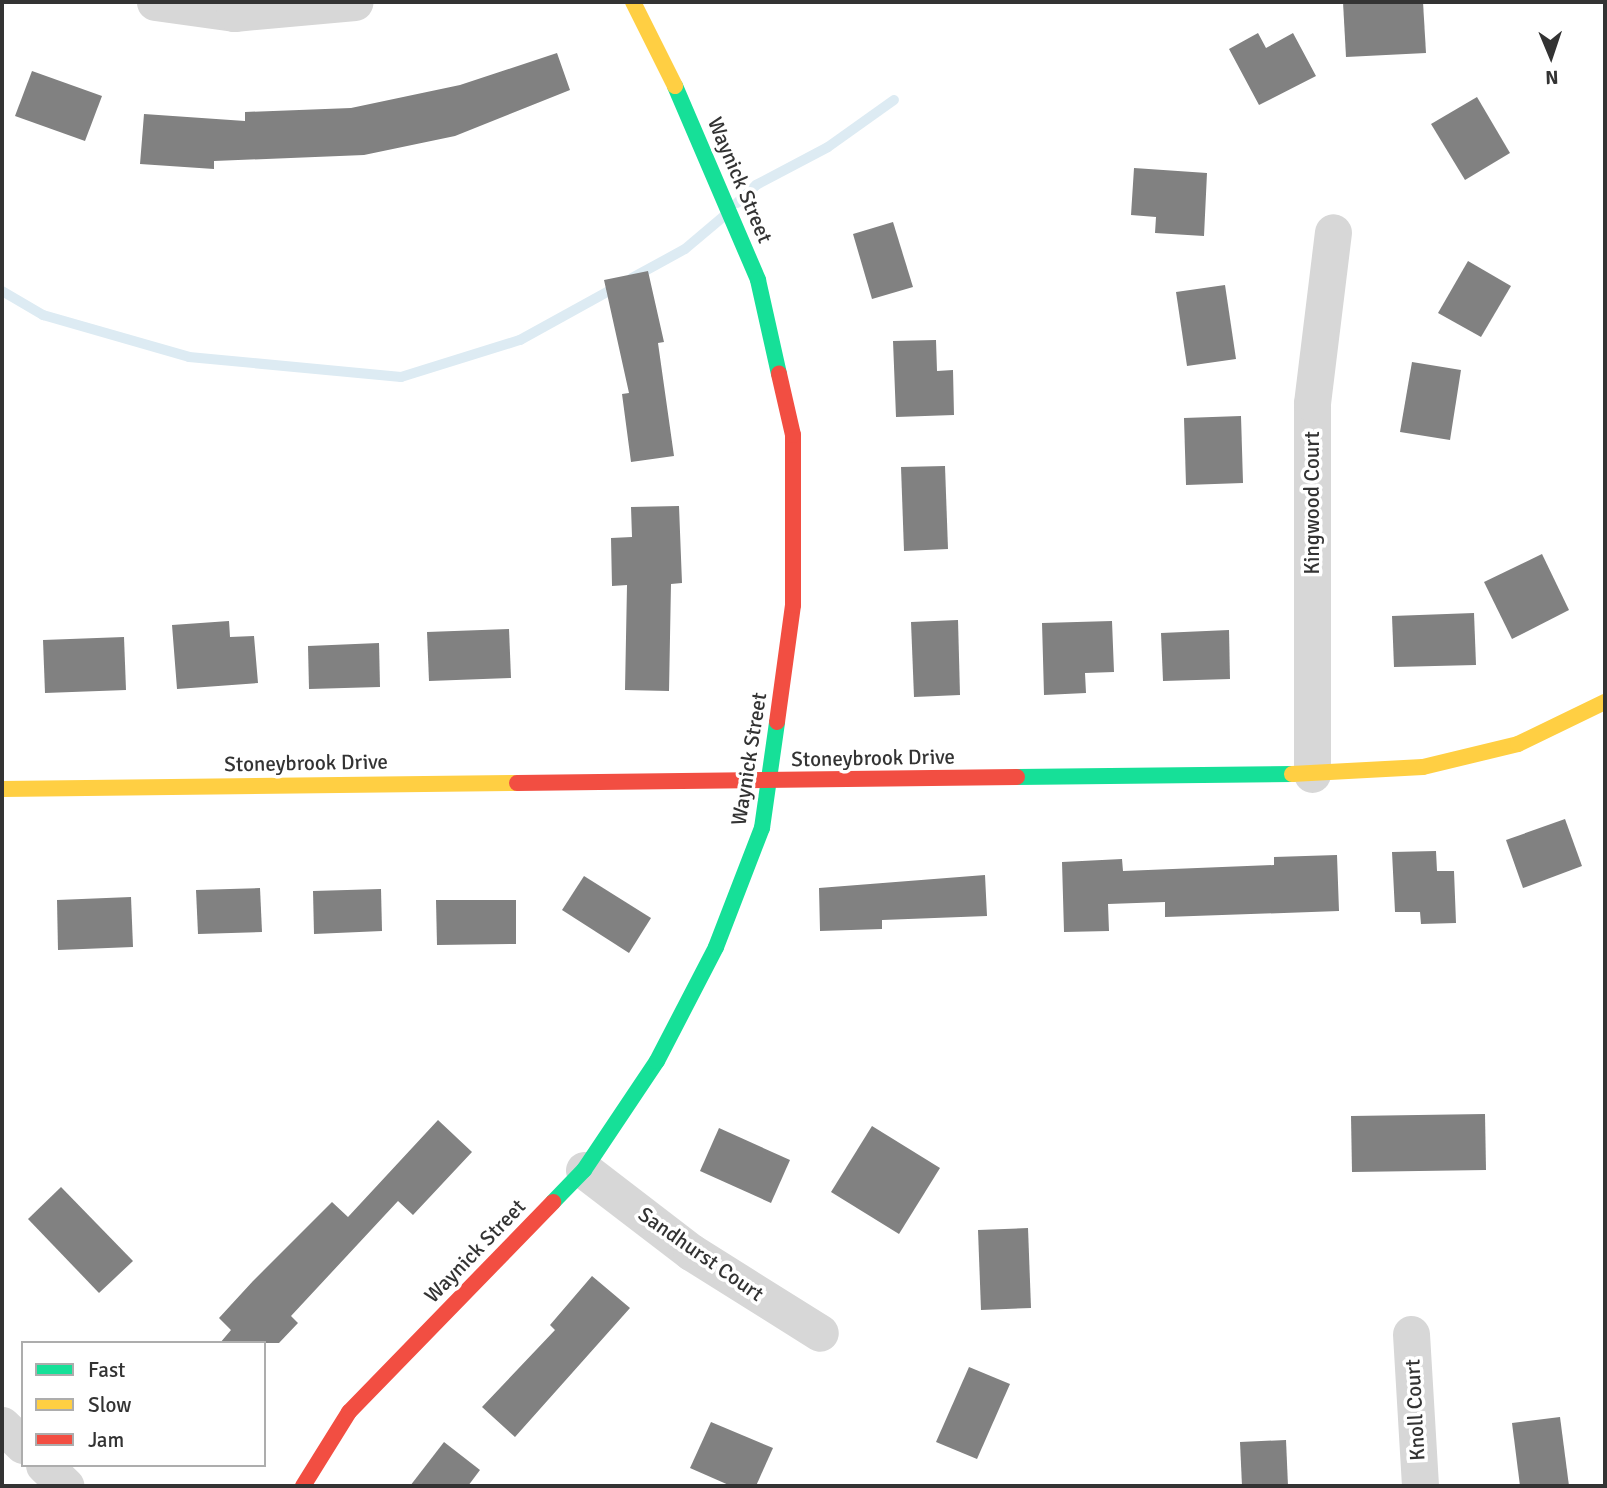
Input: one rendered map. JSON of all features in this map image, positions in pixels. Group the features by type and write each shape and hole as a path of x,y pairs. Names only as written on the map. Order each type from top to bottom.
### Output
{"street":[{"path":"155,2 234,13 354,2"},
{"name":"Waynick Street","path":"303,1486 349,1412 584,1170 657,1061 716,947 762,828 793,605 793,435 758,280 699,134 632,2"},
{"name":"Kingwood Court","path":"1312,774 1312,403 1334,232"},
{"name":"Stoneybrook Drive","path":"2,789 1312,774 1423,766 1518,744 1605,702"},
{"name":"Sandhurst Court","path":"584,1170 691,1252 820,1333"},
{"name":"Knoll Court","path":"1411,1334 1420,1486"},
{"path":"2,1425 21,1443"},
{"path":"46,1467 66,1486"}],"building":[{"path":"1343,2 1423,2 1426,53 1346,57"},
{"path":"1258,33 1266,48 1293,33 1316,76 1259,105 1229,49"},
{"path":"557,53 570,90 455,136 364,155 214,161 214,169 140,164 144,114 245,121 245,112 351,108 460,85"},
{"path":"32,71 102,96 85,141 15,116"},
{"path":"1477,97 1510,153 1465,180 1431,124"},
{"path":"1134,168 1207,173 1204,236 1155,233 1156,217 1131,215"},
{"path":"893,222 913,287 872,299 853,234"},
{"path":"1468,261 1511,286 1481,337 1438,313"},
{"path":"648,271 664,342 658,343 674,456 631,462 622,394 629,393 604,280"},
{"path":"1225,285 1236,359 1187,366 1176,292"},
{"path":"936,340 937,371 953,370 954,415 896,417 893,341"},
{"path":"1412,362 1461,370 1450,440 1400,432"},
{"path":"1241,416 1243,483 1186,485 1184,418"},
{"path":"945,466 948,549 904,551 901,467"},
{"path":"679,506 682,583 671,584 669,691 625,690 627,585 612,586 611,538 632,537 631,507"},
{"path":"1542,554 1569,610 1512,639 1484,582"},
{"path":"1474,613 1476,665 1394,667 1392,616"},
{"path":"958,620 960,695 914,697 911,622"},
{"path":"229,621 230,637 254,636 258,683 177,689 172,625"},
{"path":"1112,621 1114,672 1085,673 1086,693 1044,695 1042,623"},
{"path":"509,629 511,678 429,681 427,632"},
{"path":"1229,630 1230,679 1163,681 1161,633"},
{"path":"124,637 126,690 45,693 43,640"},
{"path":"379,643 380,687 309,689 308,646"},
{"path":"1565,819 1582,866 1523,888 1506,840"},
{"path":"1436,851 1437,871 1454,871 1456,923 1421,924 1420,912 1395,912 1392,852"},
{"path":"1337,855 1339,911 1165,917 1165,902 1108,904 1109,931 1064,932 1062,862 1122,859 1123,871 1274,865 1274,857"},
{"path":"985,875 987,916 882,920 882,929 820,931 819,888"},
{"path":"584,876 651,918 629,953 562,910"},
{"path":"260,888 262,932 198,934 196,890"},
{"path":"381,889 382,931 314,934 313,891"},
{"path":"131,897 133,947 58,950 57,900"},
{"path":"436,900 516,900 516,944 437,945"},
{"path":"1485,1114 1486,1170 1352,1172 1351,1116"},
{"path":"438,1120 472,1152 413,1215 398,1201 291,1316 298,1323 279,1343 222,1341 231,1330 219,1318 332,1202 348,1217"},
{"path":"872,1126 940,1168 899,1234 831,1192"},
{"path":"719,1128 790,1160 771,1203 700,1171"},
{"path":"61,1187 133,1261 99,1293 28,1219"},
{"path":"1028,1228 1031,1308 981,1310 978,1230"},
{"path":"592,1276 630,1308 515,1437 482,1407 555,1330 550,1325"},
{"path":"969,1367 1010,1384 977,1459 936,1442"},
{"path":"1560,1417 1569,1486 1520,1486 1512,1423"},
{"path":"711,1422 773,1448 756,1486 731,1486 690,1468"},
{"path":"1286,1440 1288,1486 1242,1486 1240,1442"},
{"path":"444,1442 480,1470 468,1486 410,1486"}],"waterway":[{"path":"737,203 756,185 828,147 894,100"},
{"path":"632,278 685,249 724,216"},
{"path":"2,291 43,315 189,357 401,377 520,340 616,287"}],"traffic: fast":[{"path":"675,86 758,280 779,374"},
{"path":"553,1202 584,1170 657,1061 716,947 762,828 777,722"},
{"path":"1017,777 1292,774"}],"traffic: slow":[{"path":"633,2 675,86"},
{"path":"1292,774 1423,767 1518,744 1605,702"},
{"path":"2,789 517,783"}],"traffic: jam":[{"path":"777,722 793,605 793,435 779,374"},
{"path":"517,783 1017,777"},
{"path":"303,1486 349,1412 553,1202"}]}
